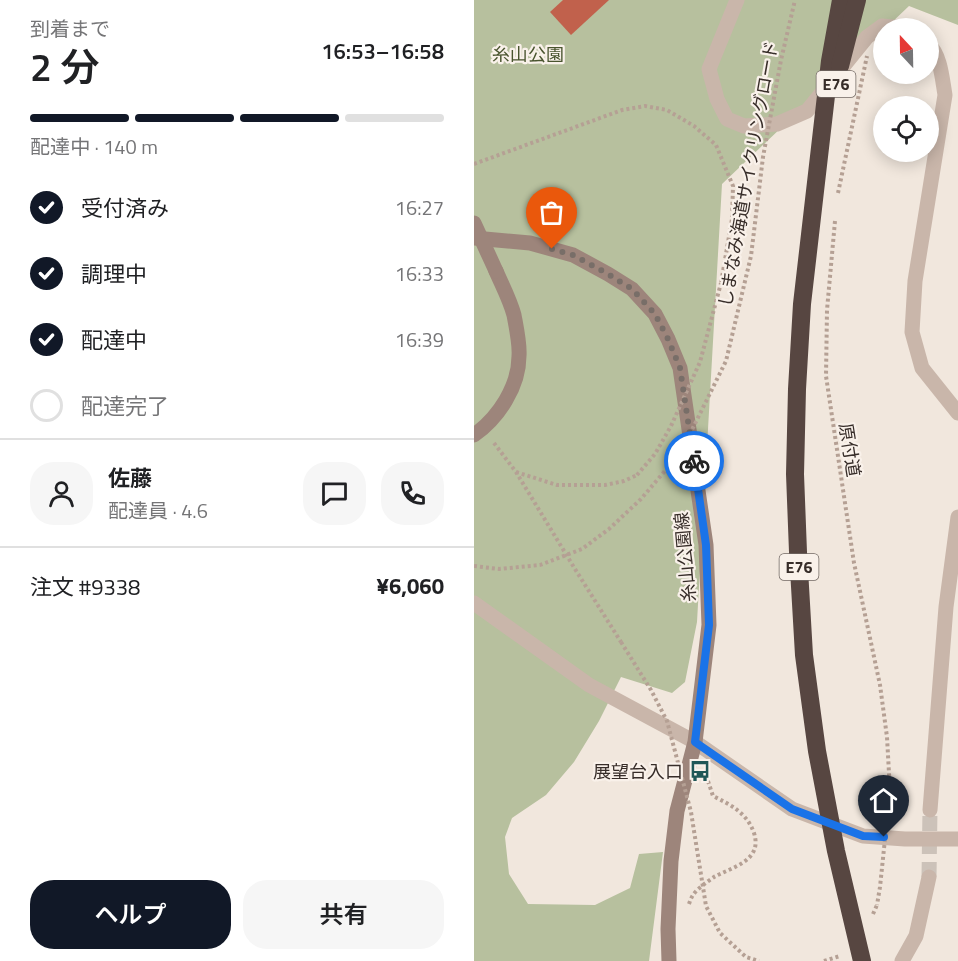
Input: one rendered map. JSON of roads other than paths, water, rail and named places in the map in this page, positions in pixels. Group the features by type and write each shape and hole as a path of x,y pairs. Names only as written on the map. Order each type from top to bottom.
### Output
{"highway":[{"name":"E76","path":"841,0 830,61 816,167 802,304 795,474 804,655 817,751 836,851 862,961"},
{"name":"E76","path":"816,167 857,0"}],"main road":[{"path":"474,223 513,312 519,357 515,382 502,406 479,432"},
{"name":"糸山公園線","path":"474,238 530,243 573,255 632,289 655,314 680,368 706,545 709,625 695,742 677,811 671,861 669,961"}],"street":[{"path":"737,0 710,69 717,99 727,119 744,126 777,124 807,111 873,33"},
{"path":"939,64 945,95 915,281 912,332 922,368 958,413"},
{"path":"930,810 946,607 958,517"},
{"path":"474,603 589,685 695,742 792,809 863,836 958,839"},
{"path":"902,961 916,936 929,877"}],"tunnel":[{"path":"929,877 930,810"}],"place":[{"name":"展望台入口","path":"700,771"}],"park label":[{"name":"糸山公園","path":"528,54"}]}
